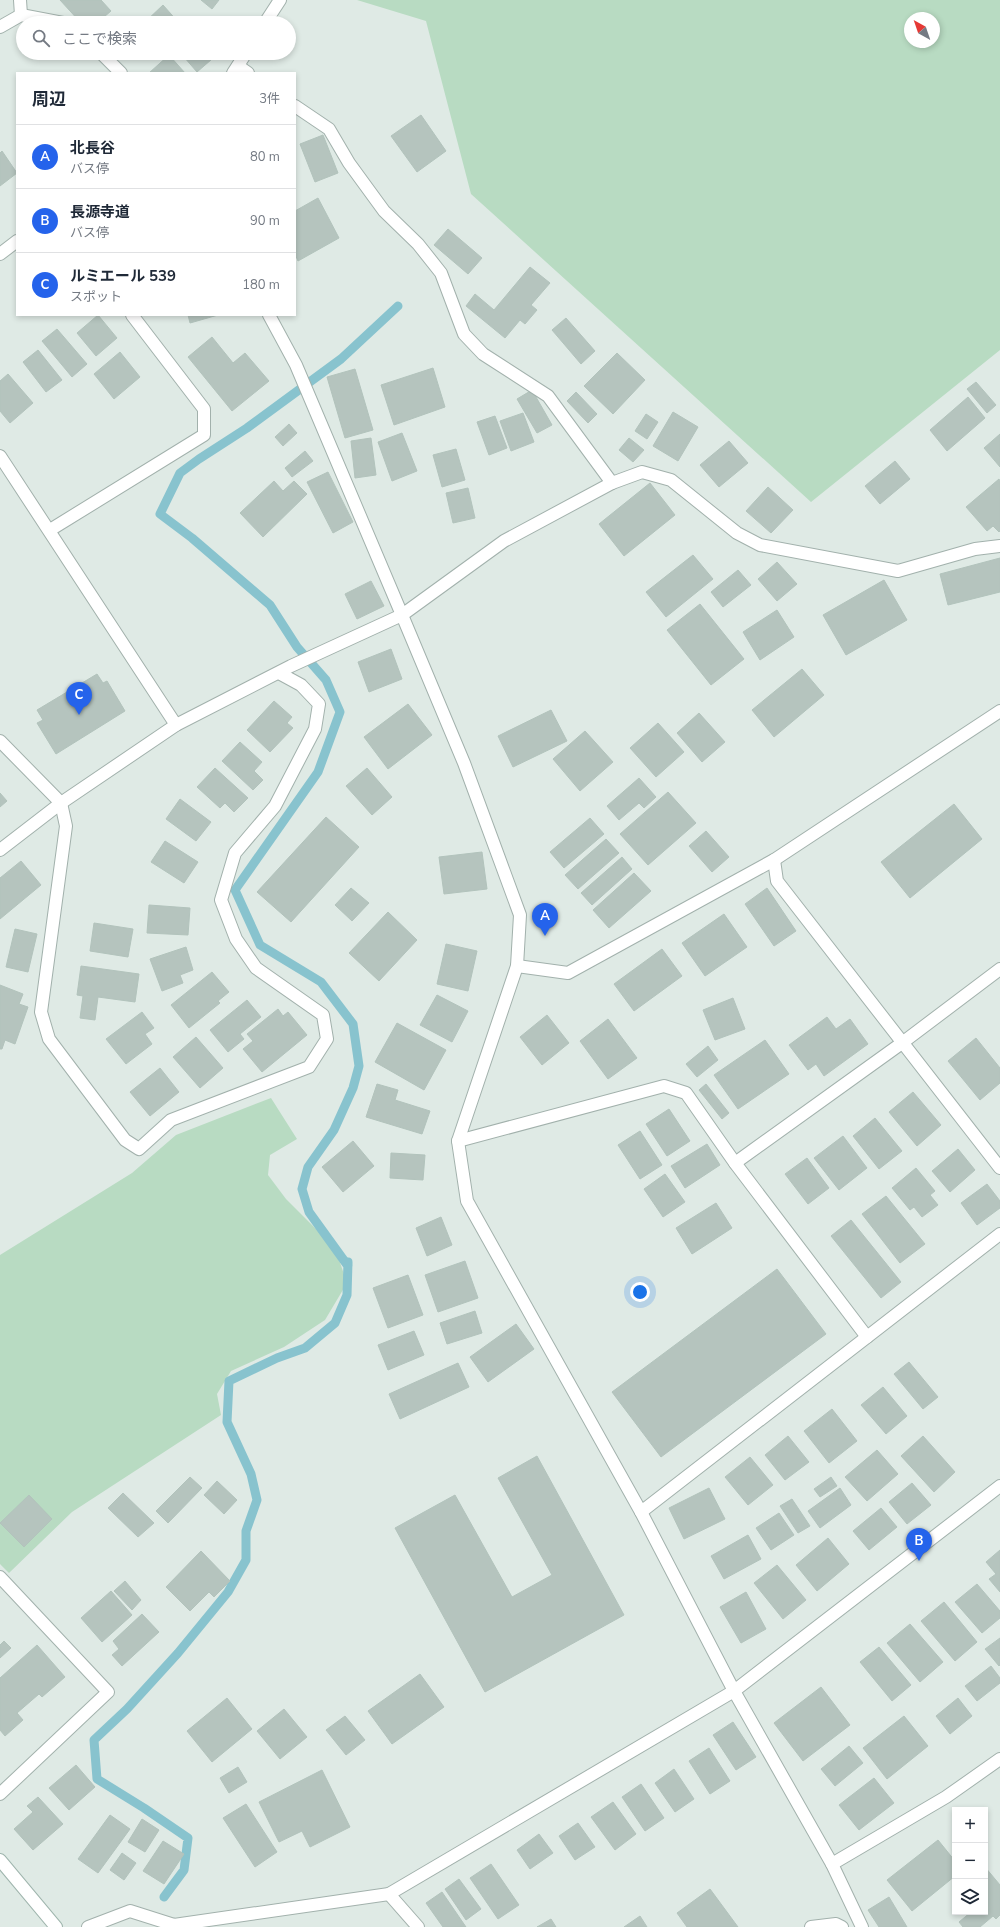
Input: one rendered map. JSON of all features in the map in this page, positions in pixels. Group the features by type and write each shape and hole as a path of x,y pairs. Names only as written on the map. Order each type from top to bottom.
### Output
{"street":[{"path":"20,0 21,15 26,16"},
{"path":"270,16 280,0"},
{"path":"0,27 16,18"},
{"path":"108,60 120,72"},
{"path":"241,60 235,69 245,72"},
{"path":"296,107 329,129 349,163 384,211 418,244 441,273 464,334 484,354 548,396 612,483"},
{"path":"0,254 16,242"},
{"path":"50,530 204,435 204,409 133,316"},
{"path":"270,316 296,365 464,763 520,915 517,966 458,1141 466,1201 641,1512 734,1691 832,1864 862,1927"},
{"path":"0,456 50,530 176,725"},
{"path":"0,850 61,803 176,725 279,673 402,615 504,541 612,483 642,472 671,480 737,533 760,545 898,571 975,549 1000,546"},
{"path":"0,741 61,803 66,826 41,1012 49,1040 125,1140 139,1149 171,1120 308,1067 328,1039 323,1015 256,968 236,939 221,900 236,853 275,806 315,729 319,704 301,685 279,673"},
{"path":"517,966 568,973 774,860 1000,711"},
{"path":"774,860 777,881 1000,1168"},
{"path":"735,1163 902,1043 1000,969"},
{"path":"458,1141 664,1086 686,1093 735,1163 867,1337"},
{"path":"641,1512 1000,1234"},
{"path":"88,1927 130,1911 174,1926 389,1894 734,1691 1000,1486"},
{"path":"0,1577 108,1692 0,1794"},
{"path":"832,1864 946,1797 1000,1759"},
{"path":"0,1860 56,1927"},
{"path":"389,1894 418,1927"},
{"path":"811,1927 836,1924 842,1927"}],"green space":[{"path":"357,0 1000,0 1000,350 811,502 471,194 426,21"},
{"path":"271,1098 297,1139 270,1155 268,1175 286,1199 335,1248 347,1283 325,1320 284,1347 231,1371 217,1394 221,1415 72,1512 9,1573 0,1564 0,1255 132,1173 176,1135"}],"building":[{"path":"60,0 101,0 111,11 105,16 75,16"},
{"path":"201,0 219,0 212,9"},
{"path":"163,5 173,16 151,16"},
{"path":"163,60 173,60 184,72 150,72"},
{"path":"187,60 211,60 197,72"},
{"path":"421,115 446,151 417,172 391,136"},
{"path":"323,135 338,173 315,182 300,144"},
{"path":"2,151 16,174 0,186 0,153"},
{"path":"318,198 339,238 298,261 296,256 296,210"},
{"path":"448,229 482,258 468,274 434,245"},
{"path":"530,267 550,283 531,305 537,310 525,324 520,320 505,338 466,306 475,294 494,310"},
{"path":"97,316 99,316 117,338 96,356 77,333"},
{"path":"188,316 214,316 190,323"},
{"path":"566,318 595,351 581,364 552,330"},
{"path":"57,329 87,364 72,377 42,341"},
{"path":"212,337 233,363 245,353 269,381 232,411 188,357"},
{"path":"38,350 62,380 46,392 23,362"},
{"path":"120,352 140,377 114,399 94,374"},
{"path":"617,353 645,380 613,414 584,386"},
{"path":"433,368 445,407 394,425 381,385"},
{"path":"355,369 373,430 345,438 327,377"},
{"path":"8,374 33,403 10,423 0,411 0,381"},
{"path":"976,382 996,405 987,413 967,389"},
{"path":"532,390 552,425 537,433 517,399"},
{"path":"576,392 597,414 588,423 567,401"},
{"path":"968,397 985,418 947,451 930,430"},
{"path":"673,412 698,427 678,461 653,446"},
{"path":"523,413 534,442 511,451 500,421"},
{"path":"646,414 658,422 647,439 635,431"},
{"path":"495,416 507,448 489,455 477,422"},
{"path":"289,424 297,433 283,446 275,437"},
{"path":"402,433 417,471 392,481 378,442"},
{"path":"1000,434 1000,467 984,448"},
{"path":"371,438 376,475 355,478 351,441"},
{"path":"629,438 644,450 633,462 619,450"},
{"path":"729,441 748,463 719,487 700,465"},
{"path":"456,449 465,480 442,487 433,455"},
{"path":"305,451 313,461 292,477 285,468"},
{"path":"895,461 910,479 880,504 865,486"},
{"path":"328,472 353,522 333,533 307,482"},
{"path":"999,479 1000,531 999,532 993,526 987,531 966,507"},
{"path":"274,481 283,491 294,481 307,494 263,537 240,513"},
{"path":"650,483 675,515 624,556 599,524"},
{"path":"768,487 793,510 771,533 746,511"},
{"path":"468,488 475,518 453,523 446,493"},
{"path":"693,555 713,579 666,617 646,592"},
{"path":"1000,558 1000,592 948,605 940,574"},
{"path":"777,562 797,584 777,601 758,579"},
{"path":"738,570 751,585 723,607 711,592"},
{"path":"884,580 907,620 846,655 823,615"},
{"path":"371,581 384,606 357,619 345,594"},
{"path":"700,604 744,659 711,685 667,630"},
{"path":"777,610 794,637 760,660 743,632"},
{"path":"391,649 402,679 369,692 358,662"},
{"path":"802,669 824,695 774,737 752,710"},
{"path":"97,674 103,683 107,681 125,711 56,754 37,723 43,720 37,710"},
{"path":"274,701 292,717 287,723 293,728 270,752 247,730"},
{"path":"408,704 432,735 388,769 364,737"},
{"path":"551,710 567,741 513,767 498,736"},
{"path":"699,713 725,742 702,762 677,733"},
{"path":"658,723 684,752 656,777 630,748"},
{"path":"585,731 613,762 580,791 553,759"},
{"path":"240,742 262,762 254,771 263,780 253,790 222,761"},
{"path":"215,768 248,798 234,812 225,803 220,808 197,787"},
{"path":"367,768 392,797 372,815 346,786"},
{"path":"639,778 656,797 644,808 639,803 619,820 607,806"},
{"path":"668,792 696,823 648,865 620,834"},
{"path":"0,793 7,801 0,807"},
{"path":"180,799 211,822 196,841 166,819"},
{"path":"954,804 982,839 910,898 881,862"},
{"path":"326,817 359,847 291,922 257,892"},
{"path":"590,818 604,834 564,868 550,852"},
{"path":"706,831 729,857 712,872 689,846"},
{"path":"606,839 619,853 578,889 565,875"},
{"path":"165,841 198,862 184,883 151,862"},
{"path":"482,852 487,889 444,894 439,857"},
{"path":"622,857 632,869 592,905 581,893"},
{"path":"21,861 41,885 0,919 0,878"},
{"path":"634,873 651,891 609,928 593,910"},
{"path":"351,888 369,903 352,921 335,905"},
{"path":"767,888 796,931 774,946 745,904"},
{"path":"149,905 190,908 188,935 147,933"},
{"path":"388,912 417,940 379,981 349,953"},
{"path":"724,914 747,947 705,976 682,943"},
{"path":"94,923 133,929 128,957 90,951"},
{"path":"15,929 37,934 28,972 6,967"},
{"path":"446,944 477,951 468,991 437,984"},
{"path":"186,947 193,970 180,975 183,983 162,991 150,959"},
{"path":"662,949 682,976 634,1011 614,984"},
{"path":"81,966 139,974 135,1002 98,997 95,1020 80,1018 83,996 77,995"},
{"path":"212,972 229,992 218,1001 220,1003 189,1028 171,1005"},
{"path":"0,985 23,994 19,1004 28,1007 15,1044 5,1040 2,1049 0,1049"},
{"path":"437,995 468,1011 452,1042 420,1025"},
{"path":"733,998 745,1029 715,1040 703,1010"},
{"path":"247,1000 261,1017 240,1034 244,1039 228,1052 210,1030"},
{"path":"278,1009 283,1016 288,1012 307,1035 262,1072 243,1049 253,1041 247,1034"},
{"path":"142,1012 154,1028 145,1034 152,1044 126,1064 106,1039"},
{"path":"547,1015 569,1043 542,1065 520,1037"},
{"path":"827,1017 836,1029 850,1019 868,1044 824,1076 816,1064 808,1070 789,1045"},
{"path":"608,1019 637,1058 608,1079 580,1041"},
{"path":"397,1023 446,1050 424,1090 375,1062"},
{"path":"196,1037 223,1068 200,1088 173,1057"},
{"path":"976,1038 1000,1068 1000,1083 980,1100 948,1061"},
{"path":"765,1040 789,1074 738,1109 714,1075"},
{"path":"708,1046 718,1060 697,1077 686,1064"},
{"path":"160,1068 179,1092 150,1116 130,1092"},
{"path":"377,1084 398,1090 395,1100 430,1111 422,1134 366,1117"},
{"path":"706,1084 729,1113 722,1119 699,1090"},
{"path":"913,1092 941,1125 917,1146 889,1112"},
{"path":"669,1109 690,1141 667,1156 646,1124"},
{"path":"875,1118 902,1151 879,1169 853,1136"},
{"path":"640,1131 662,1165 640,1179 618,1145"},
{"path":"843,1136 867,1168 839,1190 814,1158"},
{"path":"353,1141 374,1166 343,1192 322,1167"},
{"path":"707,1144 720,1165 685,1188 671,1166"},
{"path":"958,1149 975,1170 950,1192 932,1171"},
{"path":"391,1153 425,1155 423,1180 390,1178"},
{"path":"807,1158 829,1188 808,1204 785,1174"},
{"path":"916,1168 935,1191 930,1195 938,1205 922,1217 914,1207 910,1210 892,1188"},
{"path":"665,1174 685,1202 663,1217 644,1189"},
{"path":"987,1184 1000,1201 1000,1208 977,1225 961,1203"},
{"path":"886,1196 925,1244 900,1263 862,1214"},
{"path":"716,1203 732,1228 692,1254 676,1228"},
{"path":"441,1217 452,1245 427,1256 416,1228"},
{"path":"851,1220 901,1282 881,1298 831,1236"},
{"path":"465,1261 478,1298 438,1312 425,1275"},
{"path":"777,1269 826,1334 661,1457 612,1392"},
{"path":"408,1275 423,1315 388,1328 373,1288"},
{"path":"475,1311 482,1333 447,1344 440,1323"},
{"path":"516,1324 534,1349 488,1382 470,1357"},
{"path":"414,1331 424,1355 388,1370 378,1345"},
{"path":"909,1362 938,1397 923,1409 894,1374"},
{"path":"458,1363 469,1387 400,1419 389,1394"},
{"path":"883,1387 907,1416 886,1434 861,1405"},
{"path":"832,1409 857,1441 829,1463 804,1431"},
{"path":"788,1436 809,1462 785,1480 765,1455"},
{"path":"923,1436 955,1472 934,1492 901,1456"},
{"path":"877,1450 898,1474 867,1501 845,1477"},
{"path":"537,1456 624,1615 485,1692 395,1528 455,1495 512,1597 552,1575 498,1478"},
{"path":"750,1457 773,1485 748,1505 725,1477"},
{"path":"190,1477 202,1488 168,1523 156,1511"},
{"path":"831,1477 837,1486 820,1497 814,1489"},
{"path":"217,1481 237,1500 224,1514 204,1495"},
{"path":"912,1483 931,1505 907,1524 889,1502"},
{"path":"709,1488 725,1519 684,1539 669,1508"},
{"path":"840,1488 851,1505 820,1528 808,1511"},
{"path":"123,1493 154,1523 138,1537 108,1508"},
{"path":"29,1495 52,1519 24,1547 0,1523"},
{"path":"792,1499 810,1526 798,1533 780,1506"},
{"path":"881,1508 897,1527 869,1550 853,1531"},
{"path":"779,1513 794,1535 771,1550 756,1528"},
{"path":"748,1535 761,1559 724,1579 711,1556"},
{"path":"828,1538 849,1564 817,1591 796,1565"},
{"path":"1000,1550 1000,1592 989,1579 996,1574 986,1562"},
{"path":"201,1551 230,1581 214,1597 209,1592 190,1611 166,1587"},
{"path":"777,1565 806,1600 783,1619 754,1583"},
{"path":"125,1581 141,1600 132,1610 114,1591"},
{"path":"977,1584 1000,1611 1000,1618 982,1633 955,1602"},
{"path":"111,1591 132,1615 102,1642 81,1618"},
{"path":"746,1592 766,1629 741,1643 720,1607"},
{"path":"944,1602 977,1642 955,1661 921,1621"},
{"path":"142,1614 159,1632 122,1666 112,1655 119,1649 113,1641"},
{"path":"910,1624 943,1662 920,1682 887,1643"},
{"path":"1000,1638 1000,1665 999,1666 985,1649"},
{"path":"4,1641 11,1648 0,1658 0,1645"},
{"path":"37,1645 65,1677 42,1697 39,1694 17,1713 23,1720 5,1736 0,1730 0,1678"},
{"path":"879,1647 911,1685 892,1701 860,1662"},
{"path":"991,1666 1000,1678 1000,1683 977,1701 965,1686"},
{"path":"420,1674 444,1707 392,1744 368,1711"},
{"path":"821,1687 850,1725 803,1761 774,1723"},
{"path":"227,1698 252,1729 212,1762 187,1731"},
{"path":"958,1698 972,1716 950,1734 936,1716"},
{"path":"284,1709 307,1737 280,1759 257,1731"},
{"path":"345,1716 365,1740 346,1755 326,1730"},
{"path":"904,1716 928,1746 887,1779 863,1748"},
{"path":"733,1722 756,1757 736,1770 713,1735"},
{"path":"849,1746 863,1763 835,1786 821,1769"},
{"path":"709,1748 730,1781 710,1794 689,1761"},
{"path":"76,1765 95,1787 69,1810 49,1788"},
{"path":"238,1767 247,1782 229,1793 220,1778"},
{"path":"674,1769 694,1799 675,1812 655,1783"},
{"path":"322,1770 350,1827 310,1847 302,1831 279,1842 259,1802"},
{"path":"874,1778 894,1803 859,1830 839,1805"},
{"path":"641,1784 664,1818 645,1831 622,1797"},
{"path":"38,1797 63,1824 33,1850 14,1829 33,1812 27,1806"},
{"path":"613,1802 636,1834 615,1850 591,1817"},
{"path":"246,1804 277,1852 255,1867 223,1818"},
{"path":"110,1815 130,1829 98,1873 78,1859"},
{"path":"142,1819 159,1830 145,1852 128,1842"},
{"path":"578,1823 595,1847 575,1860 559,1836"},
{"path":"539,1834 553,1853 530,1869 517,1850"},
{"path":"938,1840 952,1857 952,1878 912,1911 887,1880"},
{"path":"163,1841 184,1854 164,1884 143,1871"},
{"path":"122,1853 136,1863 124,1880 110,1870"},
{"path":"491,1864 519,1905 498,1919 470,1878"},
{"path":"988,1871 1000,1885 1000,1915 996,1919 993,1916 980,1927 963,1927 959,1922 967,1915 988,1915"},
{"path":"459,1879 481,1909 466,1920 445,1889"},
{"path":"710,1889 738,1927 687,1927 677,1913"},
{"path":"442,1892 466,1927 443,1927 426,1903"},
{"path":"889,1897 907,1927 879,1927 868,1910"},
{"path":"640,1916 647,1927 624,1927"},
{"path":"551,1919 556,1927 537,1927"}],"waterway":[{"path":"164,1897 184,1870 188,1838 144,1808 97,1779 94,1740 127,1709 178,1653 228,1592 246,1560 246,1531 257,1500 251,1474 227,1422 229,1381 277,1358 305,1348 335,1323 347,1295 348,1262 348,1266 309,1212 302,1189 308,1167 334,1130 353,1088 359,1066 353,1024 321,982 260,945 235,890 318,772 340,712 326,680 297,647 270,605 192,538 160,514 180,473 247,428 341,359 398,306"}],"place":[{"name":"ルミエール 539","path":"79,715"},
{"name":"北長谷","path":"545,936"},
{"name":"長源寺道","path":"919,1561"}]}
